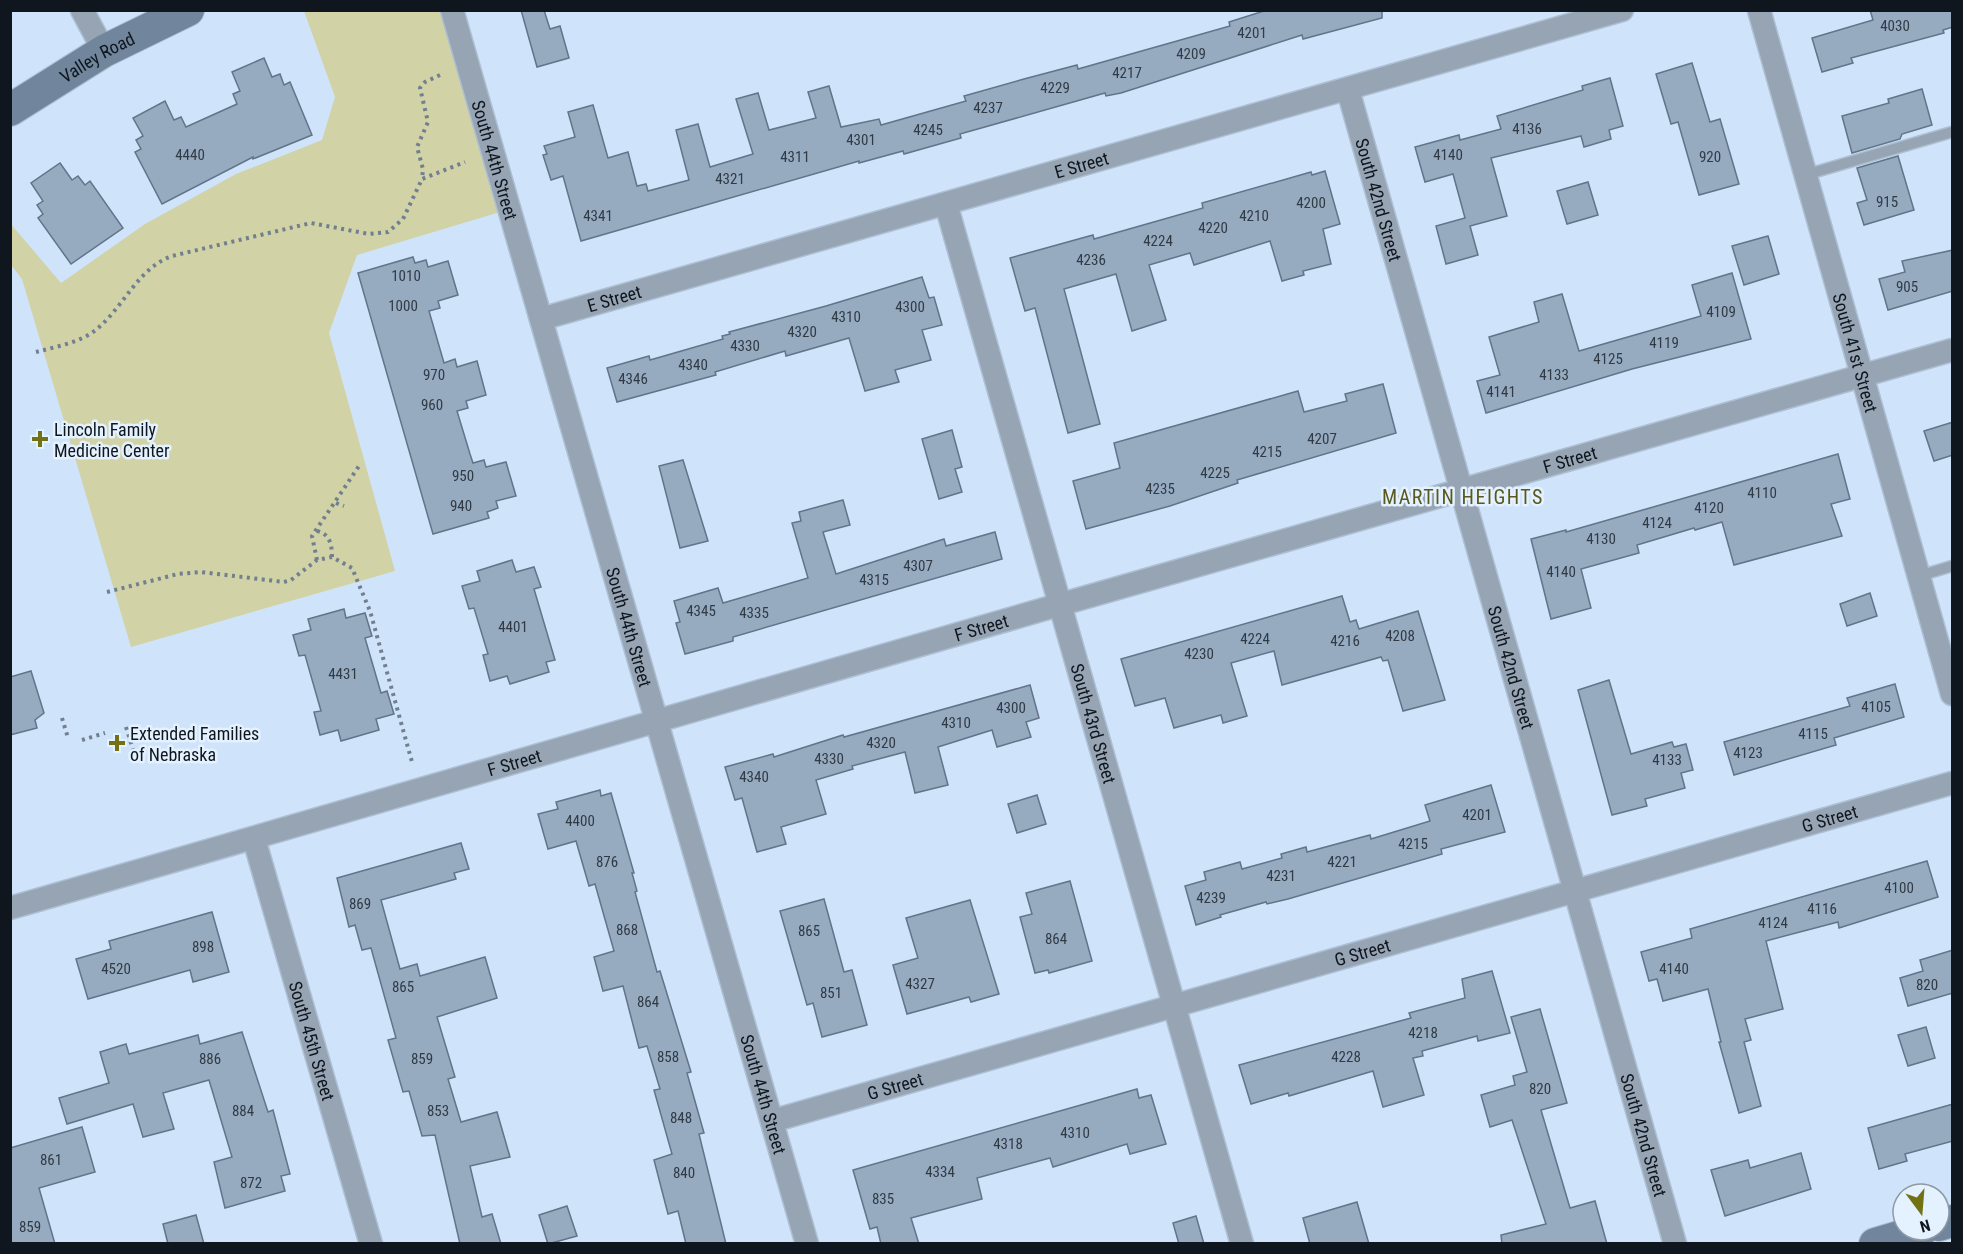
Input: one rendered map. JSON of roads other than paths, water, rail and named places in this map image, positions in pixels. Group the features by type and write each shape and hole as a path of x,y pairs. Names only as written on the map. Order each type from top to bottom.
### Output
{"street":[{"path":"82,10 104,51"},
{"name":"Valley Road","path":"10,110 104,51 188,10"},
{"name":"South 44th Street","path":"452,10 807,1244"},
{"name":"E Street","path":"541,319 1622,10"},
{"name":"South 41st Street","path":"1759,10 1953,694"},
{"name":"South 42nd Street","path":"1348,90 1675,1244"},
{"name":"South 43rd Street","path":"946,204 1242,1244"},
{"name":"F Street","path":"10,908 1060,604 1953,350"},
{"name":"G Street","path":"772,1121 1953,783"},
{"name":"South 45th Street","path":"254,839 370,1244"},
{"path":"1875,1244 1891,1239"}],"lane":[{"path":"1805,175 1953,132"},
{"path":"1919,576 1953,566"}],"place":[{"name":"Lincoln Family Medicine Center","path":"40,439"},
{"name":"Extended Families of Nebraska","path":"117,743"}],"district":[{"name":"MARTIN HEIGHTS","path":"1463,497"}]}
